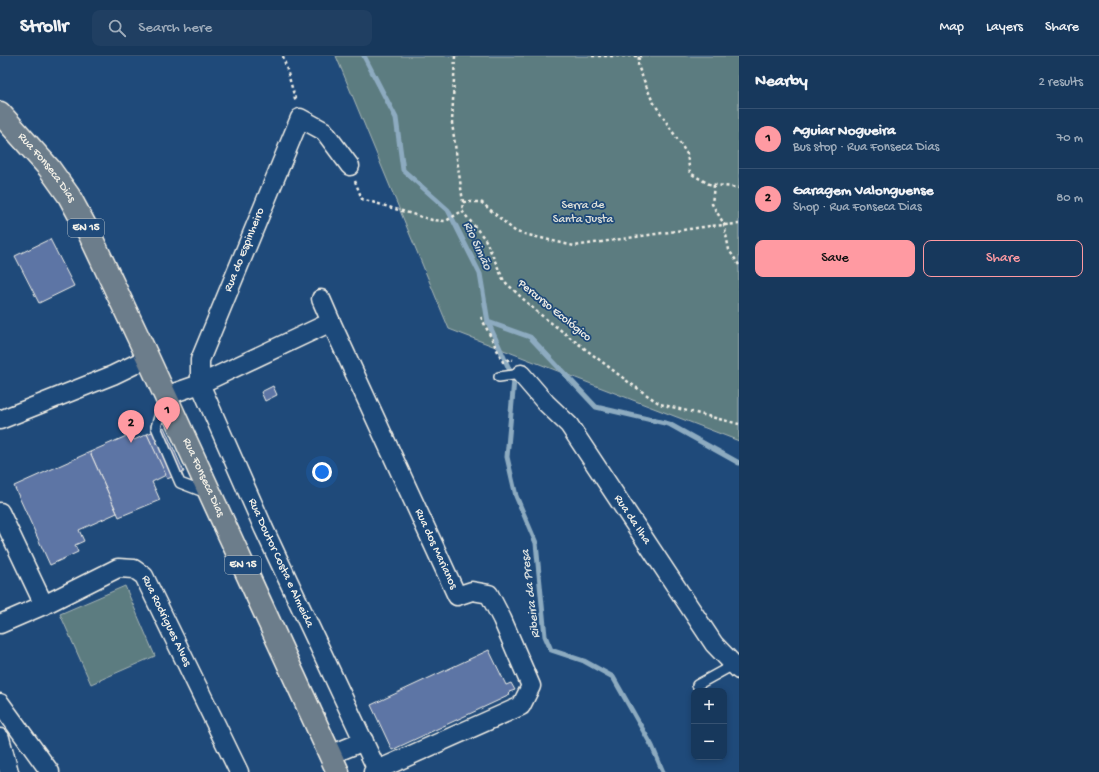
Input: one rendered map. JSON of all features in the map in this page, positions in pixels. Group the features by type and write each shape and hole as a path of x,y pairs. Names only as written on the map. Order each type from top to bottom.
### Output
{"main road":[{"name":"Rua Fonseca Dias","path":"1,117 49,168 69,196 89,233 148,358 334,764"}],"street":[{"path":"300,118 324,132 350,166"},
{"name":"Rua do Espinheiro","path":"200,384 200,360 300,118"},
{"name":"Rua dos Marianos","path":"321,299 457,596 472,591 489,594 502,618 530,686 521,706 375,771"},
{"path":"165,396 200,384 331,322"},
{"path":"0,420 113,375 148,358"},
{"name":"Rua da Ilha","path":"511,375 546,403 570,425 714,644 737,667"},
{"name":"Rua Doutor Costa e Almeida","path":"200,384 264,529 364,741 375,771"},
{"path":"0,512 44,605"},
{"name":"Rua Rodrigues Alves","path":"0,624 44,605 118,568 134,569 144,576 239,772"},
{"path":"0,703 50,772"},
{"path":"0,738 9,772"},
{"path":"334,764 364,741"}],"lane":[{"path":"697,684 737,667"}],"path":[{"path":"283,56 300,118"},
{"path":"350,166 362,199 432,220 446,220 462,211 463,202 452,123 455,56"},
{"path":"592,56 641,56 638,66 652,100 687,154 690,173 709,184 739,188"},
{"path":"714,185 712,204 724,224 729,250 739,264"},
{"path":"463,202 481,202 516,232 574,246 724,224 739,224"},
{"name":"Percurso Ecológico","path":"462,211 486,239 504,281 537,312 660,404 739,424"},
{"path":"481,316 503,362 510,359"}],"green space":[{"name":"Serra de Santa Justa","path":"336,56 739,56 739,441 449,329"},
{"path":"125,586 155,656 91,684 60,614"}],"building":[{"path":"50,239 74,286 39,303 15,256"},
{"path":"273,386 277,395 265,401 261,392"},
{"path":"164,427 184,472 167,479 147,434"},
{"path":"131,434 134,440 147,434 166,475 152,482 160,500 119,517 90,452"},
{"path":"90,452 117,513 79,530 84,541 75,545 78,552 50,565 14,486"},
{"path":"489,650 506,685 511,683 515,690 509,692 510,695 392,750 371,705"}],"waterway":[{"name":"Rio Simão","path":"364,56 396,118 403,170 448,210 480,274 488,322 530,337 596,407 669,424 739,463"},
{"name":"Ribeira da Presa","path":"488,322 514,380 507,457 516,496 536,543 545,636 551,650 584,661 613,677 652,746 663,772"}],"place":[{"name":"Aguiar Nogueira","path":"167,430"},
{"name":"Garagem Valonguense","path":"131,443"}]}
